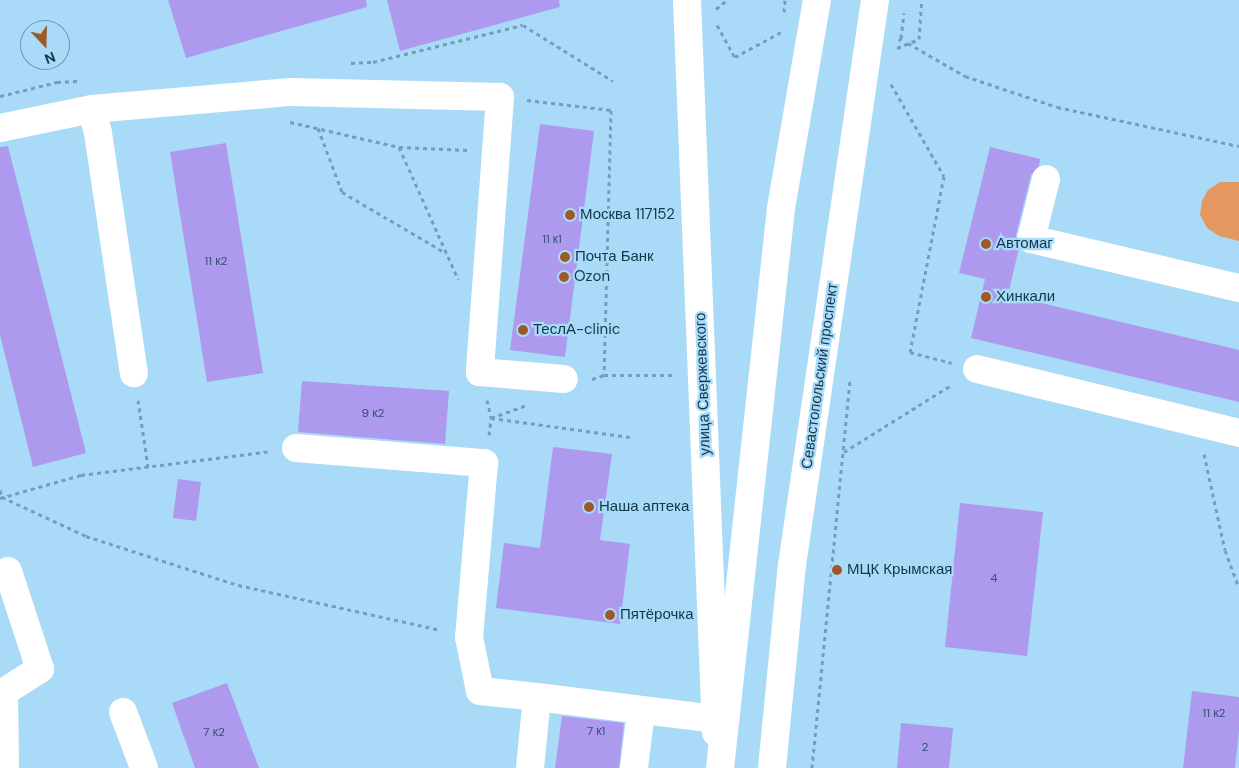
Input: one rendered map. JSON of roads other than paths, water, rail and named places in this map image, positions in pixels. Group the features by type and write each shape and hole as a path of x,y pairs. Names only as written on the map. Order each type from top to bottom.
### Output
{"main road":[{"name":"улица Свержевского","path":"687,0 715,719 723,763"},
{"path":"723,763 781,208 817,0"},
{"name":"Севастопольский проспект","path":"771,763 792,566 884,45 875,0"},
{"path":"0,128 92,108 291,92 500,97 480,372 564,379"},
{"path":"92,108 98,133 134,373"},
{"path":"1046,179 1031,239 1239,288"},
{"path":"977,369 1239,433"},
{"path":"296,448 484,463 469,637 480,691 715,719"},
{"path":"5,768 2,693 40,669 8,572"},
{"path":"530,768 537,697"},
{"path":"634,768 641,711"},
{"path":"123,712 144,768"}],"place":[{"name":"Москва 117152","path":"570,215"},
{"name":"Автомаг","path":"986,244"},
{"name":"Почта Банк","path":"565,257"},
{"name":"Ozon","path":"564,277"},
{"name":"Хинкали","path":"986,297"},
{"name":"ТеслА-clinic","path":"523,330"},
{"name":"Наша аптека","path":"589,507"},
{"name":"МЦК Крымская","path":"837,570"},
{"name":"Пятёрочка","path":"610,615"}]}
